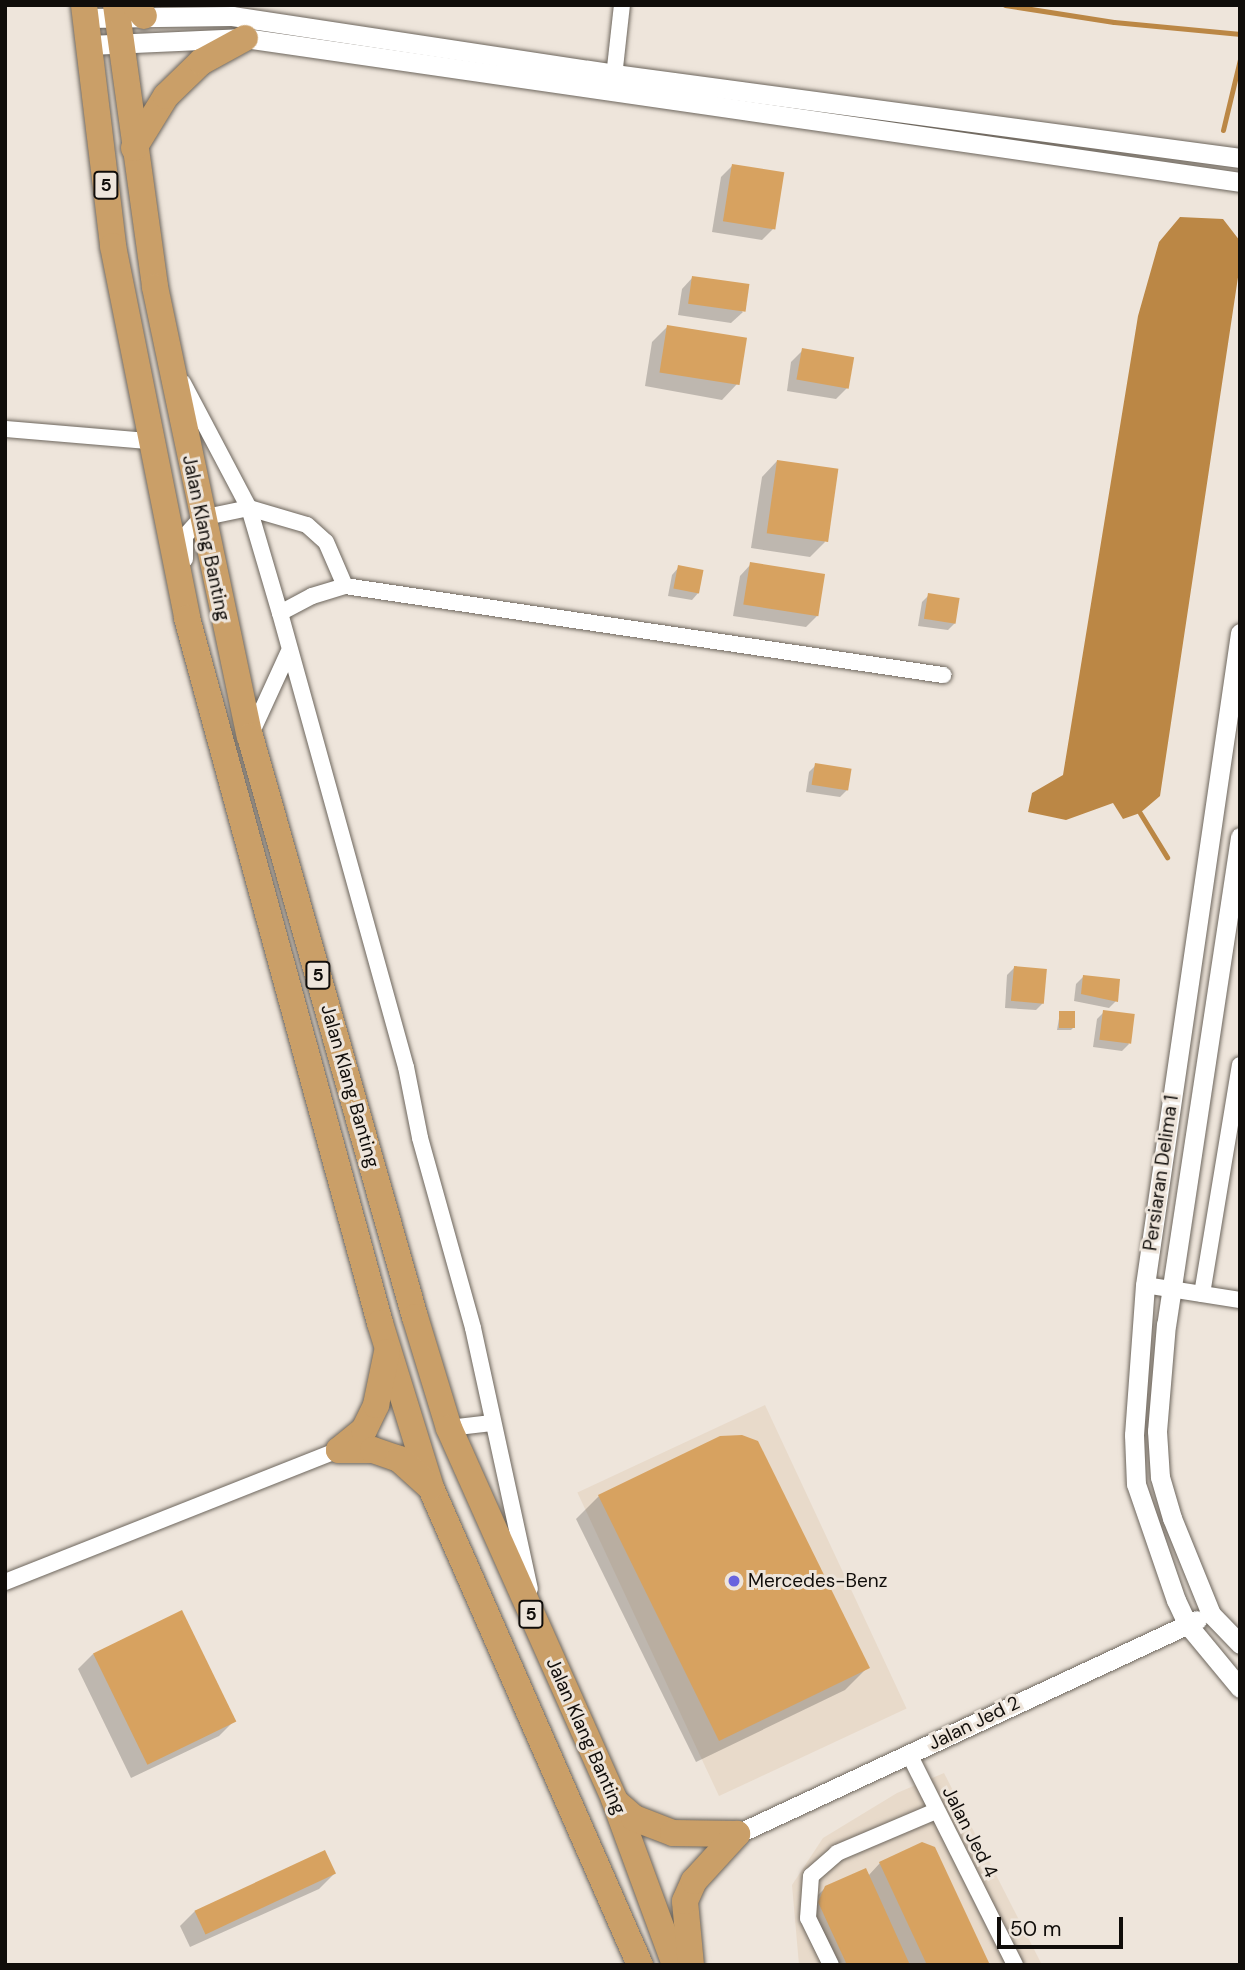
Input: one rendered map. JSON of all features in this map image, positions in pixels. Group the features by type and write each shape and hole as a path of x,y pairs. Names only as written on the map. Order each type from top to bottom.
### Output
{"highway":[{"name":"Jalan Klang Banting","path":"85,11 113,246 149,441 187,618 388,1349 431,1488 640,1965"},
{"name":"Jalan Klang Banting","path":"128,11 120,43 134,148 169,356 201,518 250,736 449,1428 614,1800 675,1965"},
{"path":"134,148 166,96 201,62 245,38"},
{"path":"331,1145 392,1301 422,1407 430,1421 449,1428"},
{"path":"339,1450 364,1430 376,1405 388,1349"},
{"path":"339,1450 373,1450 399,1459 431,1488"},
{"path":"614,1800 634,1818 673,1833 737,1834"},
{"path":"691,1965 685,1901 694,1881 737,1834"}],"street":[{"path":"613,83 622,5"},
{"path":"85,11 232,16 613,83 1240,182"},
{"path":"89,45 245,38 1240,158"},
{"path":"1219,179 1240,195"},
{"path":"169,356 248,509 280,613 288,653 406,1067 420,1138 473,1328 541,1636"},
{"path":"5,429 149,441"},
{"path":"187,618 185,536 201,518 248,509 307,525 326,542 345,586"},
{"path":"280,613 312,596 345,586 943,675"},
{"name":"Persiaran Delima 1","path":"1240,634 1145,1285 1134,1435 1136,1484 1149,1529 1187,1624 1240,1688"},
{"path":"250,736 288,653"},
{"name":"Persiaran Delima 1","path":"1240,837 1171,1289 1157,1431 1160,1477 1210,1614 1240,1644"},
{"path":"1202,1294 1233,1143 1240,1065"},
{"path":"1145,1285 1240,1300"},
{"path":"449,1428 492,1423"},
{"path":"5,1582 339,1450"},
{"name":"Jalan Jed 2","path":"737,1834 1210,1614"},
{"name":"Jalan Jed 4","path":"909,1754 1016,1965"},
{"path":"831,1965 808,1917 811,1876 848,1847 936,1811"}],"shaded area":[{"path":"1180,217 1223,219 1240,241 1240,264 1160,796 1140,813 1123,819 1113,803 1066,820 1028,812 1032,793 1063,775 1138,316 1159,242"},
{"name":"Mercedes-Benz","path":"765,1405 907,1709 719,1796 577,1492"},
{"path":"944,1773 1042,1965 799,1965 792,1885 823,1838 897,1793"}],"building":[{"path":"732,164 784,172 775,230 723,221"},
{"path":"692,276 749,284 746,312 688,304"},
{"path":"667,325 747,338 739,385 659,372"},
{"path":"802,348 854,357 849,389 796,380"},
{"path":"777,460 838,469 828,542 767,533"},
{"path":"750,562 825,574 818,616 743,604"},
{"path":"678,565 704,570 699,594 673,589"},
{"path":"928,593 960,598 956,624 924,619"},
{"path":"815,763 852,769 848,791 812,785"},
{"path":"1014,966 1047,969 1044,1004 1011,1001"},
{"path":"1083,975 1120,979 1118,1002 1081,994"},
{"path":"1103,1010 1135,1014 1131,1044 1099,1040"},
{"path":"1059,1011 1075,1011 1075,1028 1059,1028"},
{"name":"Mercedes-Benz","path":"742,1435 758,1441 870,1668 719,1741 598,1495 720,1436"},
{"path":"182,1610 236,1721 147,1765 93,1653"},
{"path":"922,1842 935,1847 990,1965 927,1965 879,1862"},
{"path":"325,1850 336,1874 205,1934 194,1911"},
{"path":"866,1868 910,1965 847,1965 818,1902 825,1886"}],"waterway":[{"path":"1005,5 1114,22 1240,34"},
{"path":"1223,130 1240,59"},
{"path":"1140,813 1167,857"}],"place":[{"name":"Mercedes-Benz","path":"734,1581"}]}
